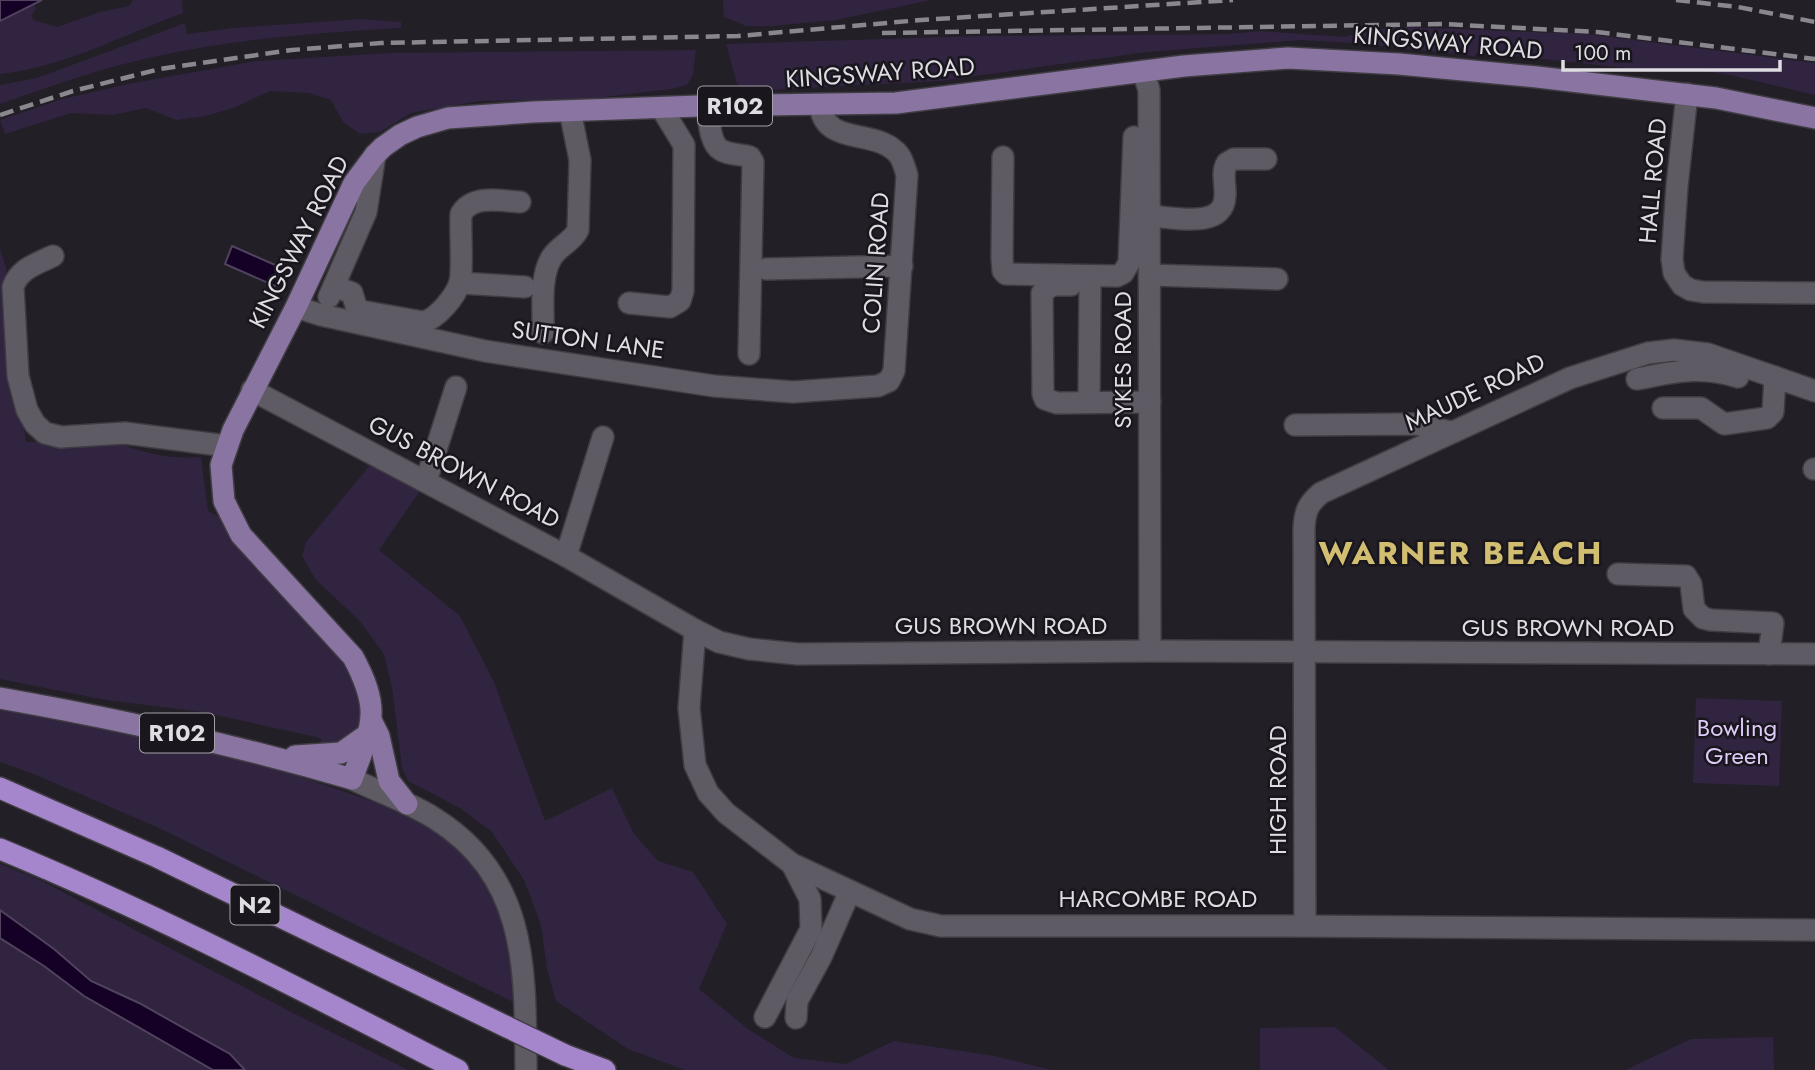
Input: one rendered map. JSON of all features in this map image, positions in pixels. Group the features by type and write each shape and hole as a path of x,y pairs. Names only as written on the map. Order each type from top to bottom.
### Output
{"highway":[{"name":"N2","path":"0,788 158,857 565,1055 604,1070"},
{"name":"N2","path":"0,849 174,927 458,1070"}],"main road":[{"name":"KINGSWAY ROAD","path":"352,779 370,728 368,689 353,657 258,556 232,520 224,501 221,466 252,390 296,307 354,183 375,155 400,135 417,127 448,118 570,111 927,100 1228,61 1308,58 1521,75 1686,94 1815,118"},
{"name":"R102","path":"0,698 118,719 286,759 352,779"},
{"path":"286,759 300,754 341,753 370,728 379,736 388,781 407,804"}],"street":[{"name":"SYKES ROAD","path":"1143,71 1149,90 1143,227 1150,280 1150,651"},
{"name":"HALL ROAD","path":"1686,94 1672,259 1674,273 1682,285 1703,292 1815,293"},
{"name":"COLIN ROAD","path":"820,104 821,116 832,129 886,144 899,154 905,166 908,188 894,371 889,381 878,386"},
{"path":"707,105 713,141 717,148 723,152 750,157 752,162 749,354"},
{"path":"629,303 670,307 680,301 683,291 684,145 662,108"},
{"path":"543,333 547,267 553,254 574,238 578,230 580,160 570,111"},
{"path":"1003,157 1002,266 1006,274 1117,276 1123,274 1129,263 1143,227 1134,138"},
{"path":"321,315 366,212 375,155"},
{"path":"1143,227 1216,216 1222,210 1226,197 1224,174 1227,163 1234,159 1266,159"},
{"path":"334,286 352,293 356,306 361,311 423,322 437,316 460,283 461,214 465,207 485,200 520,202"},
{"path":"53,257 16,276 13,287 18,376 27,410 35,424 45,433 61,437 125,433 227,446"},
{"path":"766,269 902,266"},
{"path":"1150,411 1089,402 1057,403 1045,399 1042,293 1045,288 1052,285 1150,280 1277,279"},
{"path":"460,283 525,287"},
{"path":"1089,402 1090,284"},
{"name":"SUTTON LANE","path":"296,307 321,315 485,351 714,386 793,392 878,386"},
{"name":"MAUDE ROAD","path":"1305,653 1305,512 1310,502 1321,493 1570,378 1663,351 1708,354 1774,382 1815,391"},
{"path":"1637,379 1688,369 1705,369 1774,382 1773,412 1767,418 1724,424 1701,408 1663,408"},
{"path":"426,481 456,387"},
{"name":"GUS BROWN ROAD","path":"252,390 566,556 695,630 719,642 749,649 798,654 1150,651 1815,654"},
{"path":"1295,425 1415,424 1451,432"},
{"path":"566,556 603,438"},
{"path":"1618,574 1686,576 1692,584 1693,609 1703,618 1773,623 1769,654"},
{"name":"HARCOMBE ROAD","path":"695,630 689,708 695,765 708,793 726,813 792,864 910,919 941,926 1815,930"},
{"name":"HIGH ROAD","path":"1304,926 1305,653"},
{"path":"352,779 443,824 474,850 493,876 509,907 522,951 526,1070"},
{"path":"765,1017 811,929 810,899 792,864"},
{"path":"796,1018 797,1001 821,957 850,891"}],"green space":[{"path":"133,0 182,0 183,13 47,65 0,74 0,21 34,5 36,9 31,16 34,20 57,27 100,12 129,6"},
{"path":"723,0 931,0 836,20 746,26 724,17"},
{"path":"361,19 401,22 401,28 299,35 165,54 115,66 0,104 0,85 37,78 185,23 187,34"},
{"path":"1403,27 1586,34 1815,63 1815,95 1698,70 1635,69 1478,52 1474,56 1301,40 1147,52 940,81 768,90 744,88 737,84 726,44 980,36 1228,34 1261,31 1346,37 1362,31"},
{"path":"696,50 693,75 687,85 672,89 587,99 479,101 411,113 380,132 360,134 343,122 331,100 309,93 270,91 236,107 206,116 176,120 146,108 112,115 71,113 5,134 0,120 62,99 256,61 392,53"},
{"path":"0,250 6,267 16,383 26,442 115,439 133,448 156,454 201,457 208,511 227,521 246,557 337,650 362,684 363,731 337,747 320,744 321,739 316,737 202,712 106,700 0,679"},
{"path":"371,464 420,491 379,550 460,616 494,682 545,821 612,788 634,834 658,861 693,872 727,924 699,989 748,1029 794,1058 846,1064 894,1041 995,1056 1052,1070 685,1070 628,1049 556,1001 547,969 541,925 524,880 492,832 460,808 408,781 402,768 392,688 384,654 359,620 316,580 302,556 306,542"},
{"name":"Bowling Green","path":"1696,698 1782,701 1779,786 1693,783"},
{"path":"0,703 82,725 133,731 249,759 395,809 435,828 467,853 491,886 509,926 521,1006 157,827 0,762"},
{"path":"0,864 36,878 408,1070 245,1070 230,1054 139,1003 91,981 54,949 0,910"},
{"path":"0,938 84,996 213,1070 0,1070"},
{"path":"1335,1027 1389,1070 1260,1070 1260,1028"},
{"path":"1773,1037 1774,1070 1625,1070 1691,1039"}],"shaded area":[{"path":"0,0 42,0 0,21"},
{"path":"232,246 282,268 275,286 225,264"},
{"path":"0,910 54,949 91,981 139,1003 230,1054 245,1070 213,1070 84,996 0,938"}],"railway":[{"path":"0,115 73,91 160,69 292,50 381,43 738,36 921,20 1233,0"},
{"path":"1676,0 1738,7 1815,22"},
{"path":"882,33 1442,24 1597,32 1815,59"}],"district":[{"name":"WARNER BEACH","path":"1461,553"}]}
